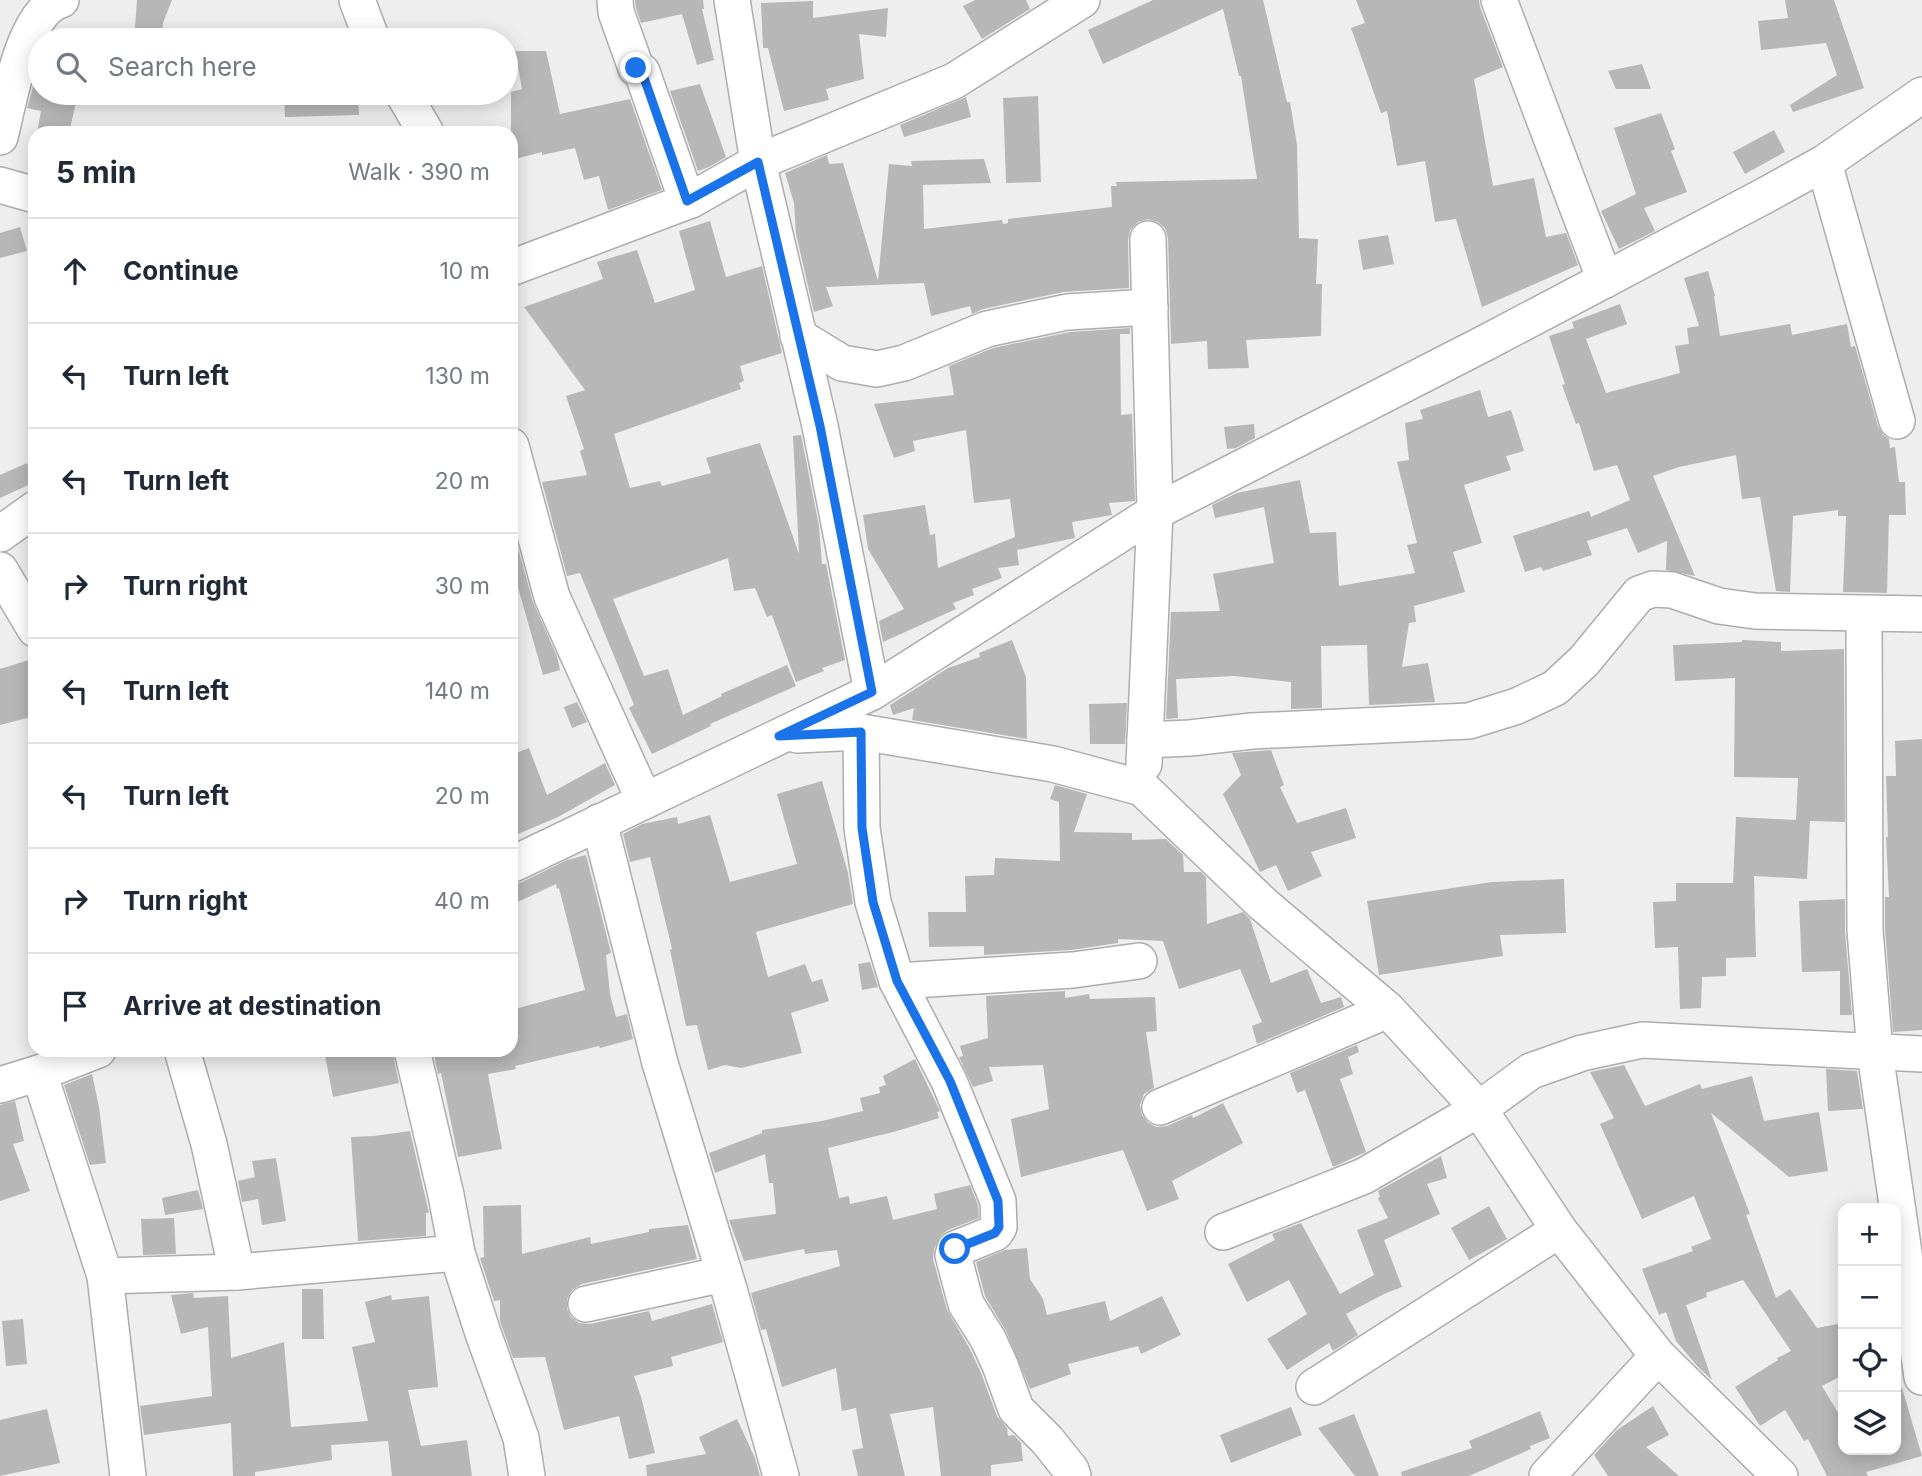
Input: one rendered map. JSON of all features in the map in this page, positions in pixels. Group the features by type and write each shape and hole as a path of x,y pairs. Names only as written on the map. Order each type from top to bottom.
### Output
{"street":[{"path":"357,0 368,28"},
{"path":"615,0 616,12 636,68 642,72 687,201 691,200"},
{"path":"732,0 758,162 820,426 872,692"},
{"path":"518,265 691,200 758,162 954,81 1082,0"},
{"path":"1499,0 1605,280"},
{"path":"32,28 55,1"},
{"path":"0,137 28,35"},
{"path":"518,862 872,692 1155,512 1764,197 1824,163 1922,95"},
{"path":"410,105 422,126"},
{"path":"1824,163 1897,421"},
{"path":"0,185 28,193"},
{"path":"1142,789 1155,512 1147,239"},
{"path":"798,336 842,363 877,369 904,363 987,330 1067,312 1150,307"},
{"path":"518,472 552,597 644,800"},
{"path":"0,534 28,514"},
{"path":"0,570 28,617"},
{"path":"1145,740 1252,731 1469,721 1517,706 1555,688 1584,661 1639,594 1653,589 1672,590 1719,607 1755,611 1922,614"},
{"path":"1864,614 1865,930 1875,1053 1922,1377"},
{"path":"779,736 861,732 1053,764 1142,789 1262,904 1388,1010 1479,1109 1559,1230 1658,1356 1780,1476"},
{"path":"861,732 862,828 873,902 897,981 950,1081 998,1201 999,1227 995,1233 955,1249 953,1255 966,1304 988,1339 1016,1409 1047,1440 1073,1476"},
{"path":"599,822 660,1063 781,1476"},
{"path":"897,981 1073,970 1139,961"},
{"path":"1160,1107 1388,1010"},
{"path":"1223,1232 1364,1176 1479,1109 1531,1071 1582,1053 1642,1040 1922,1054"},
{"path":"0,1085 80,1057"},
{"path":"184,1057 209,1144 237,1272"},
{"path":"414,1057 457,1253 521,1438 527,1476"},
{"path":"39,1073 105,1276 128,1476"},
{"path":"1314,1387 1559,1230"},
{"path":"105,1276 237,1272 457,1253"},
{"path":"586,1304 724,1274"},
{"path":"1547,1476 1658,1356"}],"building":[{"path":"137,0 172,0 163,28 135,28"},
{"path":"635,0 703,0 702,9 714,60 697,65 682,14 641,23"},
{"path":"975,0 1026,0 1030,9 982,39 963,6"},
{"path":"1153,0 1263,0 1287,102 1290,102 1297,145 1299,238 1318,239 1316,284 1322,284 1321,336 1246,340 1249,368 1208,369 1207,341 1171,344 1168,238 1165,228 1148,219 1138,222 1130,230 1129,288 1063,292 983,309 972,314 970,306 931,316 924,283 826,287 833,306 814,312 796,234 794,203 785,173 827,155 829,164 843,163 878,281 889,164 912,166 911,161 984,159 991,183 923,185 924,229 1002,220 1003,224 1008,223 1008,219 1112,207 1111,186 1117,186 1116,182 1257,179 1241,76 1223,9 1103,64 1088,30"},
{"path":"1356,0 1479,0 1503,67 1474,79 1493,186 1534,178 1546,237 1566,233 1578,265 1482,307 1456,219 1435,222 1425,161 1397,166 1387,111 1381,113 1351,28 1365,23"},
{"path":"1785,0 1834,0 1864,88 1793,112 1790,105 1837,75 1826,43 1761,50 1758,21 1788,18"},
{"path":"813,1 813,18 888,8 886,37 859,34 864,79 826,89 829,100 784,111 768,48 763,48 761,3"},
{"path":"518,51 546,51 560,114 630,99 662,190 608,210 599,176 584,180 575,148 518,158 518,126 511,126 511,105 518,105 518,90 522,89"},
{"path":"1642,64 1651,89 1616,89 1608,71"},
{"path":"700,84 726,157 698,171 670,91"},
{"path":"1038,96 1041,182 1006,183 1003,98"},
{"path":"966,97 971,117 904,137 900,125"},
{"path":"28,104 75,105 71,126 38,126 41,111 27,108"},
{"path":"284,105 359,105 359,115 285,117"},
{"path":"1661,113 1675,149 1671,151 1687,192 1644,208 1655,231 1619,249 1601,211 1636,194 1614,128"},
{"path":"1774,130 1785,152 1745,174 1733,152"},
{"path":"710,221 726,277 762,266 782,353 740,366 744,381 739,383 741,389 614,434 630,488 660,481 662,486 711,473 706,458 760,443 799,554 793,436 801,435 819,526 822,564 826,564 845,660 822,668 824,671 796,682 772,615 767,617 755,588 734,591 728,558 613,599 644,676 668,669 683,715 722,696 721,694 787,665 796,686 710,724 711,726 652,754 629,708 634,705 580,573 567,576 542,482 587,475 580,451 584,449 566,396 585,390 524,307 603,279 597,262 637,250 655,303 695,290 679,231"},
{"path":"20,227 27,251 0,258 0,233"},
{"path":"1388,235 1394,264 1363,270 1358,240"},
{"path":"1708,271 1715,296 1720,336 1790,324 1792,335 1847,324 1851,347 1855,346 1878,426 1889,439 1890,448 1895,447 1899,482 1905,482 1906,515 1889,515 1887,593 1843,592 1846,516 1838,516 1838,510 1793,516 1790,592 1776,591 1760,497 1742,499 1736,455 1679,467 1653,476 1695,576 1666,570 1667,541 1638,553 1627,528 1587,541 1592,555 1543,571 1541,567 1525,572 1513,536 1589,511 1591,517 1630,500 1617,465 1594,471 1579,423 1576,424 1562,385 1565,384 1549,336 1574,328 1572,322 1620,304 1627,324 1586,339 1606,393 1680,373 1675,346 1689,344 1687,328 1699,326 1684,278"},
{"path":"1130,328 1130,334 1120,334 1121,415 1132,414 1135,501 1109,503 1112,515 1072,522 1075,538 1017,550 1019,565 998,568 1002,578 972,589 974,595 953,603 956,609 883,642 879,621 904,609 868,549 863,515 925,505 930,535 935,534 938,568 1015,537 1010,499 974,503 966,430 913,441 915,451 894,458 874,404 954,395 949,366 993,348 1070,332"},
{"path":"1480,390 1488,417 1511,410 1524,451 1506,456 1511,470 1464,485 1482,543 1453,552 1465,592 1414,606 1416,622 1409,623 1402,667 1428,663 1435,702 1369,705 1367,645 1321,646 1322,708 1291,709 1291,682 1234,676 1176,679 1178,718 1166,719 1171,612 1220,611 1213,574 1274,563 1264,507 1215,518 1212,505 1237,493 1300,480 1310,533 1336,532 1339,586 1415,573 1407,545 1417,543 1397,462 1409,460 1405,423 1423,419 1420,410"},
{"path":"1254,424 1255,438 1236,448 1227,449 1224,427"},
{"path":"27,463 28,485 0,498 0,475"},
{"path":"518,548 533,602 557,656 560,670 543,675 518,588"},
{"path":"1012,640 1026,677 1027,739 912,720 914,708 893,715 890,705 948,668 980,657 979,653"},
{"path":"1742,640 1781,642 1781,651 1844,649 1845,822 1810,821 1807,879 1754,876 1756,957 1726,958 1726,976 1702,977 1701,1008 1680,1009 1678,947 1655,948 1653,902 1676,901 1676,883 1733,883 1736,817 1796,820 1798,778 1734,777 1735,678 1675,681 1673,645"},
{"path":"28,660 28,718 0,725 0,669"},
{"path":"577,702 587,722 572,728 564,707"},
{"path":"1127,703 1125,744 1090,744 1089,704"},
{"path":"1922,739 1922,1030 1893,1032 1885,929 1885,897 1889,897 1886,776 1896,776 1895,741"},
{"path":"529,748 547,795 605,763 615,785 558,817 518,834 518,752"},
{"path":"1271,750 1284,785 1280,787 1297,823 1346,808 1356,838 1311,852 1322,876 1288,891 1276,865 1260,872 1223,794 1241,775 1232,753"},
{"path":"822,781 848,873 853,904 756,932 768,977 805,964 812,982 822,979 829,1001 791,1013 802,1053 741,1068 725,1065 708,1070 697,1025 686,1026 670,950 672,949 650,857 630,862 623,834 642,824 677,817 678,824 710,815 730,882 797,864 777,794"},
{"path":"1055,785 1087,794 1074,832 1132,833 1132,840 1166,839 1183,855 1184,872 1201,872 1206,877 1207,924 1243,912 1250,919 1271,983 1307,969 1321,1003 1341,997 1344,1007 1257,1044 1252,1026 1262,1022 1240,969 1179,989 1163,941 1118,939 1118,943 1071,950 984,955 984,946 929,947 928,912 966,912 965,876 994,875 995,858 1060,861 1059,802 1050,799"},
{"path":"586,855 611,953 606,955 610,994 616,1017 627,1014 633,1039 488,1074 502,1149 458,1157 441,1073 438,1074 434,1057 518,1057 518,1008 585,990 556,884 518,902 518,883 567,860"},
{"path":"1564,879 1566,933 1500,935 1503,956 1379,975 1367,901 1492,882"},
{"path":"1845,899 1852,1015 1840,1015 1840,971 1802,972 1799,901"},
{"path":"870,962 878,987 862,990 858,964"},
{"path":"1065,991 1065,998 1089,994 1090,999 1155,997 1157,1031 1146,1032 1154,1088 1144,1094 1140,1105 1142,1115 1148,1123 1157,1127 1167,1126 1192,1115 1193,1118 1223,1103 1243,1143 1172,1181 1179,1199 1147,1211 1123,1150 1021,1177 1011,1119 1049,1109 1043,1065 989,1067 993,1081 973,1087 959,1057 963,1056 960,1046 988,1038 986,996"},
{"path":"1357,1045 1359,1052 1348,1057 1353,1074 1340,1079 1366,1152 1333,1167 1305,1090 1297,1093 1290,1073"},
{"path":"325,1057 393,1057 399,1083 333,1097"},
{"path":"915,1059 940,1111 937,1112 939,1118 828,1148 839,1198 849,1196 850,1204 887,1196 893,1220 937,1209 934,1194 970,1185 978,1205 979,1218 941,1235 934,1249 933,1259 947,1310 970,1349 997,1416 1007,1428 1008,1436 1014,1435 1021,1443 1023,1461 991,1465 991,1476 941,1476 933,1407 890,1414 905,1476 858,1476 852,1450 863,1448 856,1408 842,1411 836,1368 782,1387 766,1329 761,1330 751,1293 840,1266 837,1250 805,1254 804,1249 744,1261 729,1220 776,1214 773,1183 769,1183 765,1154 715,1173 709,1153 762,1133 762,1130 822,1121 863,1111 860,1098 880,1093 879,1087 886,1085 883,1076"},
{"path":"1624,1065 1645,1106 1700,1084 1702,1089 1752,1076 1764,1121 1819,1112 1828,1171 1789,1177 1711,1113 1750,1214 1746,1215 1776,1298 1790,1289 1817,1328 1838,1324 1838,1378 1822,1386 1838,1413 1838,1455 1901,1455 1902,1388 1922,1456 1866,1472 1868,1476 1827,1476 1808,1439 1804,1441 1785,1410 1760,1426 1735,1387 1791,1351 1743,1280 1706,1293 1707,1297 1686,1305 1712,1380 1697,1366 1676,1341 1666,1312 1659,1315 1642,1269 1693,1251 1691,1247 1711,1239 1694,1196 1642,1219 1600,1124 1614,1118 1590,1072"},
{"path":"1826,1069 1857,1071 1863,1109 1828,1111"},
{"path":"92,1074 106,1163 90,1165 64,1085"},
{"path":"15,1101 24,1141 13,1144 30,1191 0,1201 0,1105"},
{"path":"410,1131 429,1213 426,1213 426,1236 358,1241 351,1137"},
{"path":"1441,1156 1447,1178 1427,1184 1440,1214 1384,1240 1402,1287 1346,1314 1358,1335 1333,1351 1329,1343 1287,1370 1267,1339 1307,1314 1289,1280 1247,1302 1228,1264 1275,1240 1272,1234 1301,1223 1340,1294 1374,1275 1357,1230 1388,1218 1378,1198 1378,1191"},
{"path":"276,1158 286,1221 262,1225 258,1199 242,1202 238,1181 255,1177 252,1161"},
{"path":"198,1190 203,1209 165,1215 162,1198"},
{"path":"521,1205 522,1254 590,1237 591,1244 649,1232 649,1229 688,1225 697,1259 582,1284 572,1290 567,1299 567,1309 571,1317 579,1323 590,1324 649,1311 652,1321 712,1304 723,1342 671,1357 673,1366 634,1376 655,1453 629,1459 619,1416 564,1430 545,1357 513,1358 500,1321 500,1300 494,1301 480,1258 484,1257 483,1206"},
{"path":"1489,1206 1507,1239 1469,1260 1451,1228"},
{"path":"174,1218 176,1254 143,1255 141,1219"},
{"path":"1027,1248 1030,1279 1043,1299 1047,1315 1105,1301 1110,1321 1162,1296 1181,1335 1141,1354 1138,1346 1068,1364 1071,1374 1030,1389 1006,1331 985,1296 976,1262 1005,1250"},
{"path":"302,1289 323,1289 324,1339 302,1339"},
{"path":"193,1293 194,1298 228,1296 231,1358 284,1342 291,1427 368,1421 352,1347 375,1342 365,1302 391,1295 392,1300 429,1296 438,1387 408,1390 421,1446 467,1440 472,1476 392,1476 388,1441 331,1445 332,1460 255,1472 255,1476 233,1476 231,1423 144,1435 140,1406 212,1396 208,1327 181,1334 171,1295"},
{"path":"23,1319 27,1364 6,1366 2,1321"},
{"path":"1653,1406 1669,1435 1646,1447 1679,1476 1608,1476 1594,1455 1617,1430"},
{"path":"1291,1407 1302,1435 1231,1463 1220,1435"},
{"path":"47,1409 60,1463 0,1476 0,1420"},
{"path":"1540,1411 1550,1438 1530,1446 1531,1449 1469,1476 1402,1476 1401,1472 1472,1448 1469,1441"},
{"path":"1354,1414 1379,1476 1355,1476 1318,1428"},
{"path":"737,1419 760,1476 647,1476 646,1465 706,1454 699,1437"}],"route":[{"path":"636,68 642,72 687,201 758,162 820,426 872,692 779,736 861,732 862,828 873,902 897,981 950,1081 998,1201 999,1227 995,1233 955,1249"}]}
